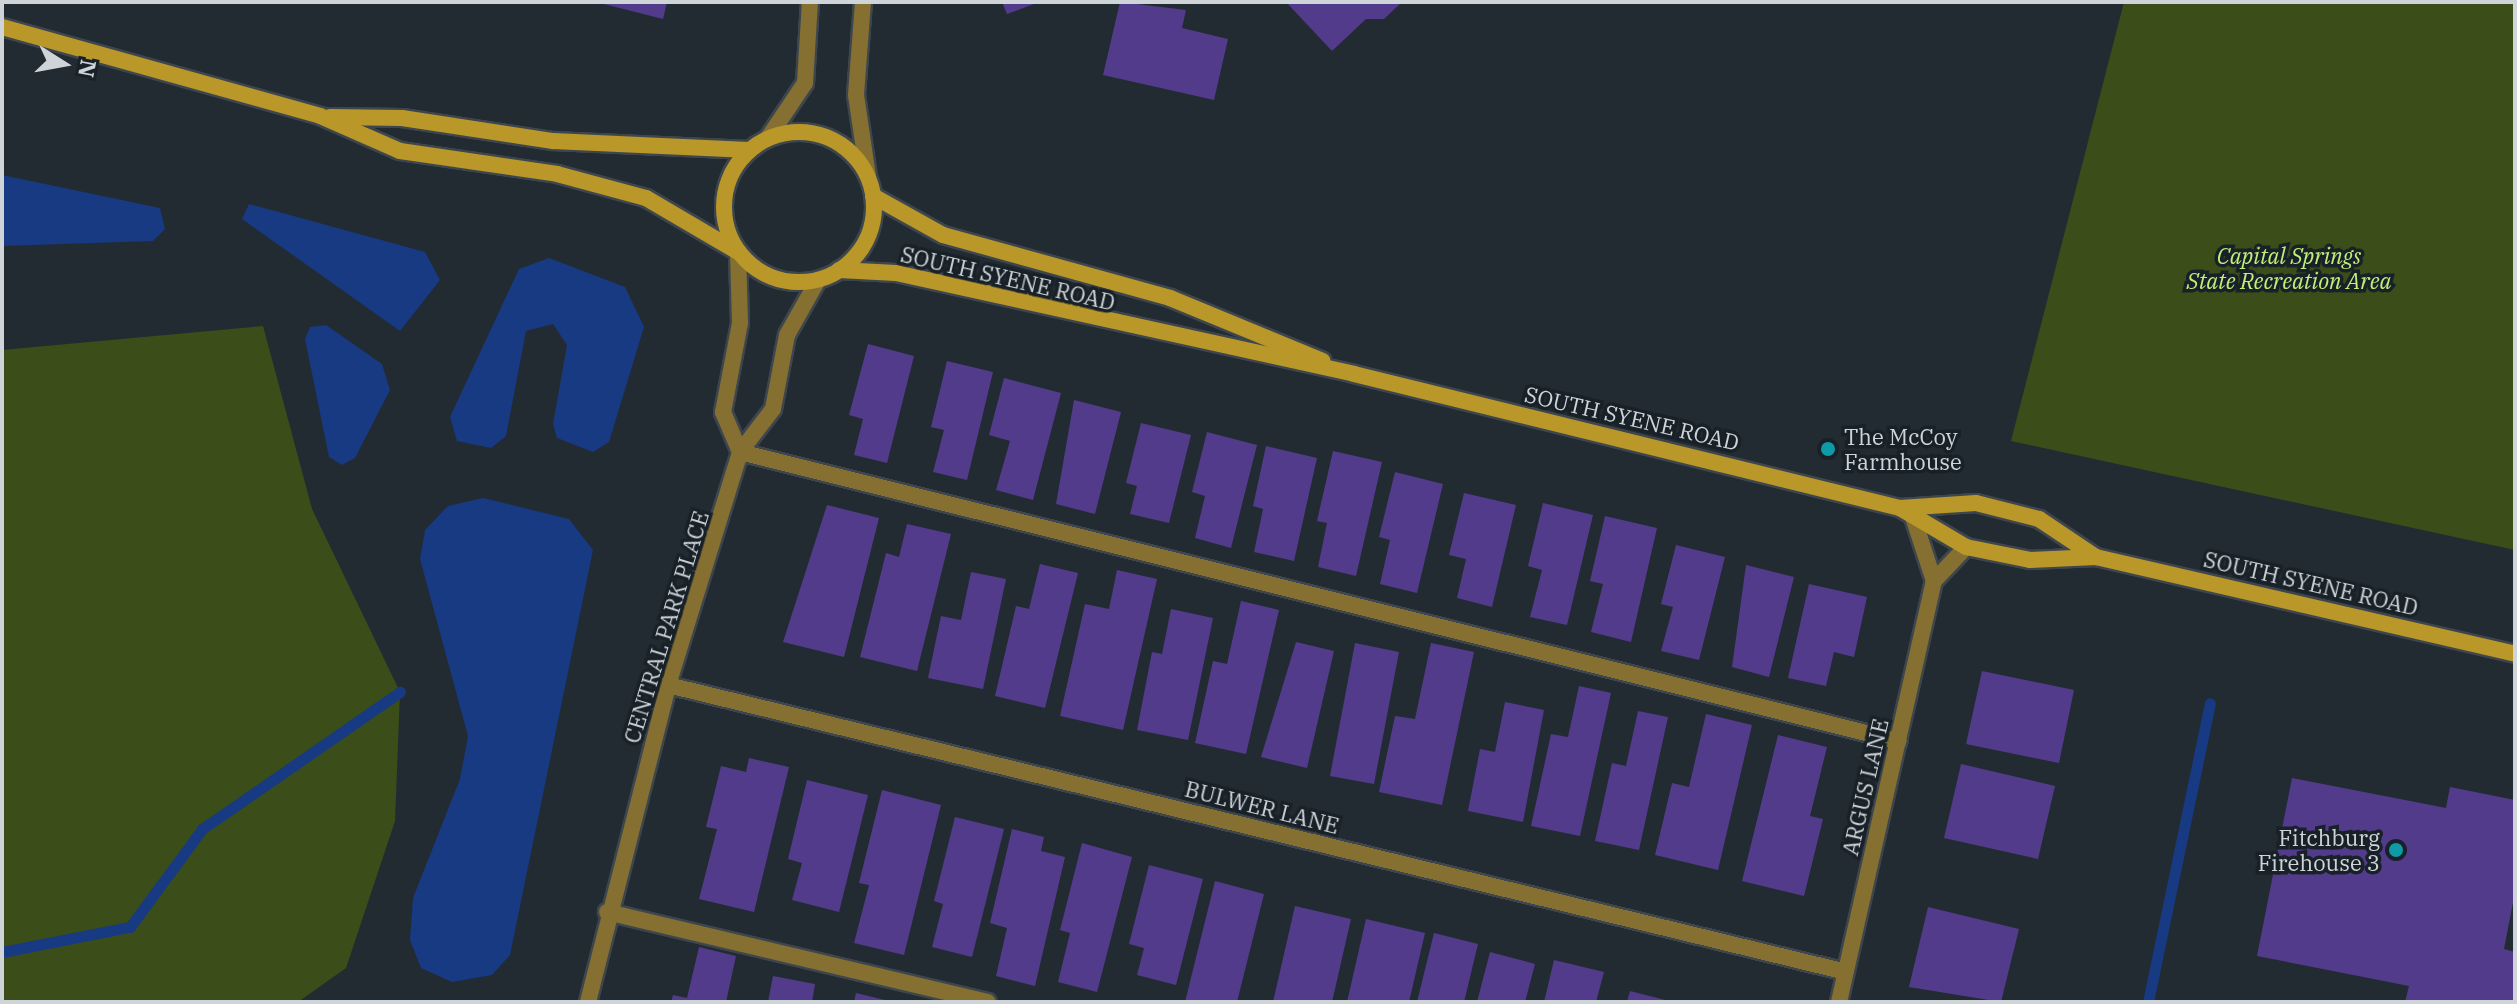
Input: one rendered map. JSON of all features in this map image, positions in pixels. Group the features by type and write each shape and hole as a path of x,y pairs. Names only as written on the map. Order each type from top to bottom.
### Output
{"street":[{"path":"810,2 805,83 768,138 749,150 734,167 723,210 738,252 740,323 723,412 740,452 1898,741"},
{"path":"863,2 856,95 868,176"},
{"name":"SOUTH SYENE ROAD","path":"2,27 320,116 400,151 557,174 646,198 738,252 774,278 818,280 839,270 867,239 873,196 868,176"},
{"name":"SOUTH SYENE ROAD","path":"320,116 402,118 553,141 749,150"},
{"path":"768,138 826,136 868,176"},
{"name":"SOUTH SYENE ROAD","path":"873,196 943,235 1170,298 1354,374"},
{"name":"SOUTH SYENE ROAD","path":"839,270 896,273 1354,374 1907,512 1966,547 2030,560 2096,557 2515,654"},
{"name":"CENTRAL PARK PLACE","path":"588,1002 607,912 668,685 740,452 773,409 787,335 818,280"},
{"name":"SOUTH SYENE ROAD","path":"1907,512 1976,503 2025,515 2096,557"},
{"path":"1907,512 1934,581 1966,547"},
{"name":"ARGUS LANE","path":"1839,1002 1934,581"},
{"name":"BULWER LANE","path":"668,685 1846,972"},
{"path":"607,912 987,1002"}],"green space":[{"name":"Capital Springs State Recreation Area","path":"2124,2 2515,2 2515,550 2011,441"},
{"path":"263,326 312,509 400,692 395,821 346,968 298,1002 2,1002 2,350"}],"water":[{"path":"2,175 160,208 165,229 153,241 2,246"},
{"path":"249,204 425,252 440,280 400,331 242,219"},
{"path":"549,258 625,287 644,327 609,442 593,452 557,438 553,424 567,345 553,324 526,331 506,436 491,448 457,441 450,417 519,269"},
{"path":"326,325 382,364 390,390 355,458 342,465 329,457 305,339 310,327"},
{"path":"483,498 569,519 593,550 510,955 492,975 452,982 421,968 410,940 413,898 460,779 468,736 420,559 425,530 448,506"}],"building":[{"path":"596,2 667,2 663,19"},
{"path":"1002,2 1039,2 1007,14"},
{"path":"1120,2 1186,10 1182,28 1228,39 1214,100 1103,75"},
{"path":"1286,2 1402,2 1384,19 1366,19 1332,51"},
{"path":"868,344 914,356 887,463 854,455 863,419 849,415"},
{"path":"947,361 993,372 967,480 933,472 944,430 931,427"},
{"path":"1004,378 1061,393 1033,500 996,490 1010,441 989,435"},
{"path":"1074,400 1121,412 1095,514 1056,504"},
{"path":"1141,423 1191,435 1169,523 1130,514 1137,486 1126,483"},
{"path":"1207,432 1257,445 1231,548 1195,538 1205,496 1192,492"},
{"path":"1266,446 1317,458 1294,561 1254,552 1263,509 1253,506"},
{"path":"1333,451 1382,462 1356,576 1318,567 1327,523 1317,521"},
{"path":"1395,472 1443,484 1417,593 1380,584 1390,540 1379,537"},
{"path":"1464,493 1516,505 1492,607 1457,598 1466,559 1449,555"},
{"path":"1543,503 1593,515 1567,625 1530,617 1542,570 1528,566"},
{"path":"827,505 879,518 844,657 783,642"},
{"path":"1605,516 1657,528 1631,642 1591,632 1603,584 1590,581"},
{"path":"907,524 951,534 917,671 860,657 886,553 899,557"},
{"path":"1676,545 1725,557 1699,660 1661,651 1673,607 1661,604"},
{"path":"1040,564 1078,573 1045,708 995,696 1016,606 1029,609"},
{"path":"1746,565 1794,577 1769,677 1732,667"},
{"path":"1117,570 1157,579 1123,730 1060,716 1085,604 1109,609"},
{"path":"971,572 1006,579 983,689 928,678 941,616 961,620"},
{"path":"1809,584 1867,597 1854,657 1834,652 1826,686 1788,678"},
{"path":"1241,601 1279,610 1246,754 1195,743 1213,661 1227,664"},
{"path":"1171,609 1213,618 1188,740 1137,730 1152,652 1162,654"},
{"path":"1296,642 1334,651 1307,768 1261,757"},
{"path":"1355,643 1399,652 1374,784 1330,776"},
{"path":"1431,643 1474,652 1442,805 1379,792 1395,716 1415,719"},
{"path":"1982,671 2074,690 2059,763 1966,744"},
{"path":"1579,686 1611,693 1580,836 1531,826 1551,734 1568,737"},
{"path":"1505,702 1544,710 1523,822 1468,811 1480,749 1495,752"},
{"path":"1638,711 1668,717 1639,850 1595,841 1612,763 1626,766"},
{"path":"1706,714 1752,725 1718,870 1655,855 1672,783 1689,787"},
{"path":"1778,735 1827,747 1810,816 1823,819 1804,896 1742,881"},
{"path":"749,758 789,767 754,912 699,899 717,829 706,827 721,766 746,772"},
{"path":"1961,764 2055,786 2038,859 1944,838"},
{"name":"Fitchburg Firehouse 3","path":"2292,778 2446,808 2450,787 2515,800 2515,892 2504,949 2515,952 2515,1002 2405,1002 2409,986 2257,956"},
{"path":"807,780 868,795 839,912 792,900 802,863 788,859"},
{"path":"882,790 941,805 904,955 854,943 869,885 859,883"},
{"path":"955,817 1004,829 972,957 932,947 943,904 934,901"},
{"path":"1012,829 1044,837 1041,851 1065,857 1035,986 996,976 1007,928 990,923"},
{"path":"1082,843 1132,857 1097,992 1058,982 1070,933 1060,930"},
{"path":"1149,865 1203,879 1176,985 1137,975 1144,948 1129,944"},
{"path":"1215,881 1264,894 1237,1002 1185,1002"},
{"path":"1295,906 1351,919 1332,1002 1273,1002"},
{"path":"1928,907 2019,929 2001,1002 1909,987"},
{"path":"1366,919 1425,933 1409,1002 1347,1002"},
{"path":"1434,933 1478,944 1464,1002 1417,1002"},
{"path":"699,947 736,956 726,1002 671,1002 673,995 687,998"},
{"path":"1490,952 1535,964 1525,1002 1477,1002"},
{"path":"1554,960 1604,972 1596,1002 1544,1002"},
{"path":"773,976 815,984 812,1002 768,1002"},
{"path":"1630,991 1669,1001 1669,1002 1627,1002"},
{"path":"856,993 889,1001 889,1002 854,1002"}],"waterway":[{"path":"2,952 130,927 202,829 400,692"},
{"path":"2148,1002 2210,703"}],"place":[{"name":"The McCoy Farmhouse","path":"1828,449"},
{"name":"Fitchburg Firehouse 3","path":"2396,850"}]}
